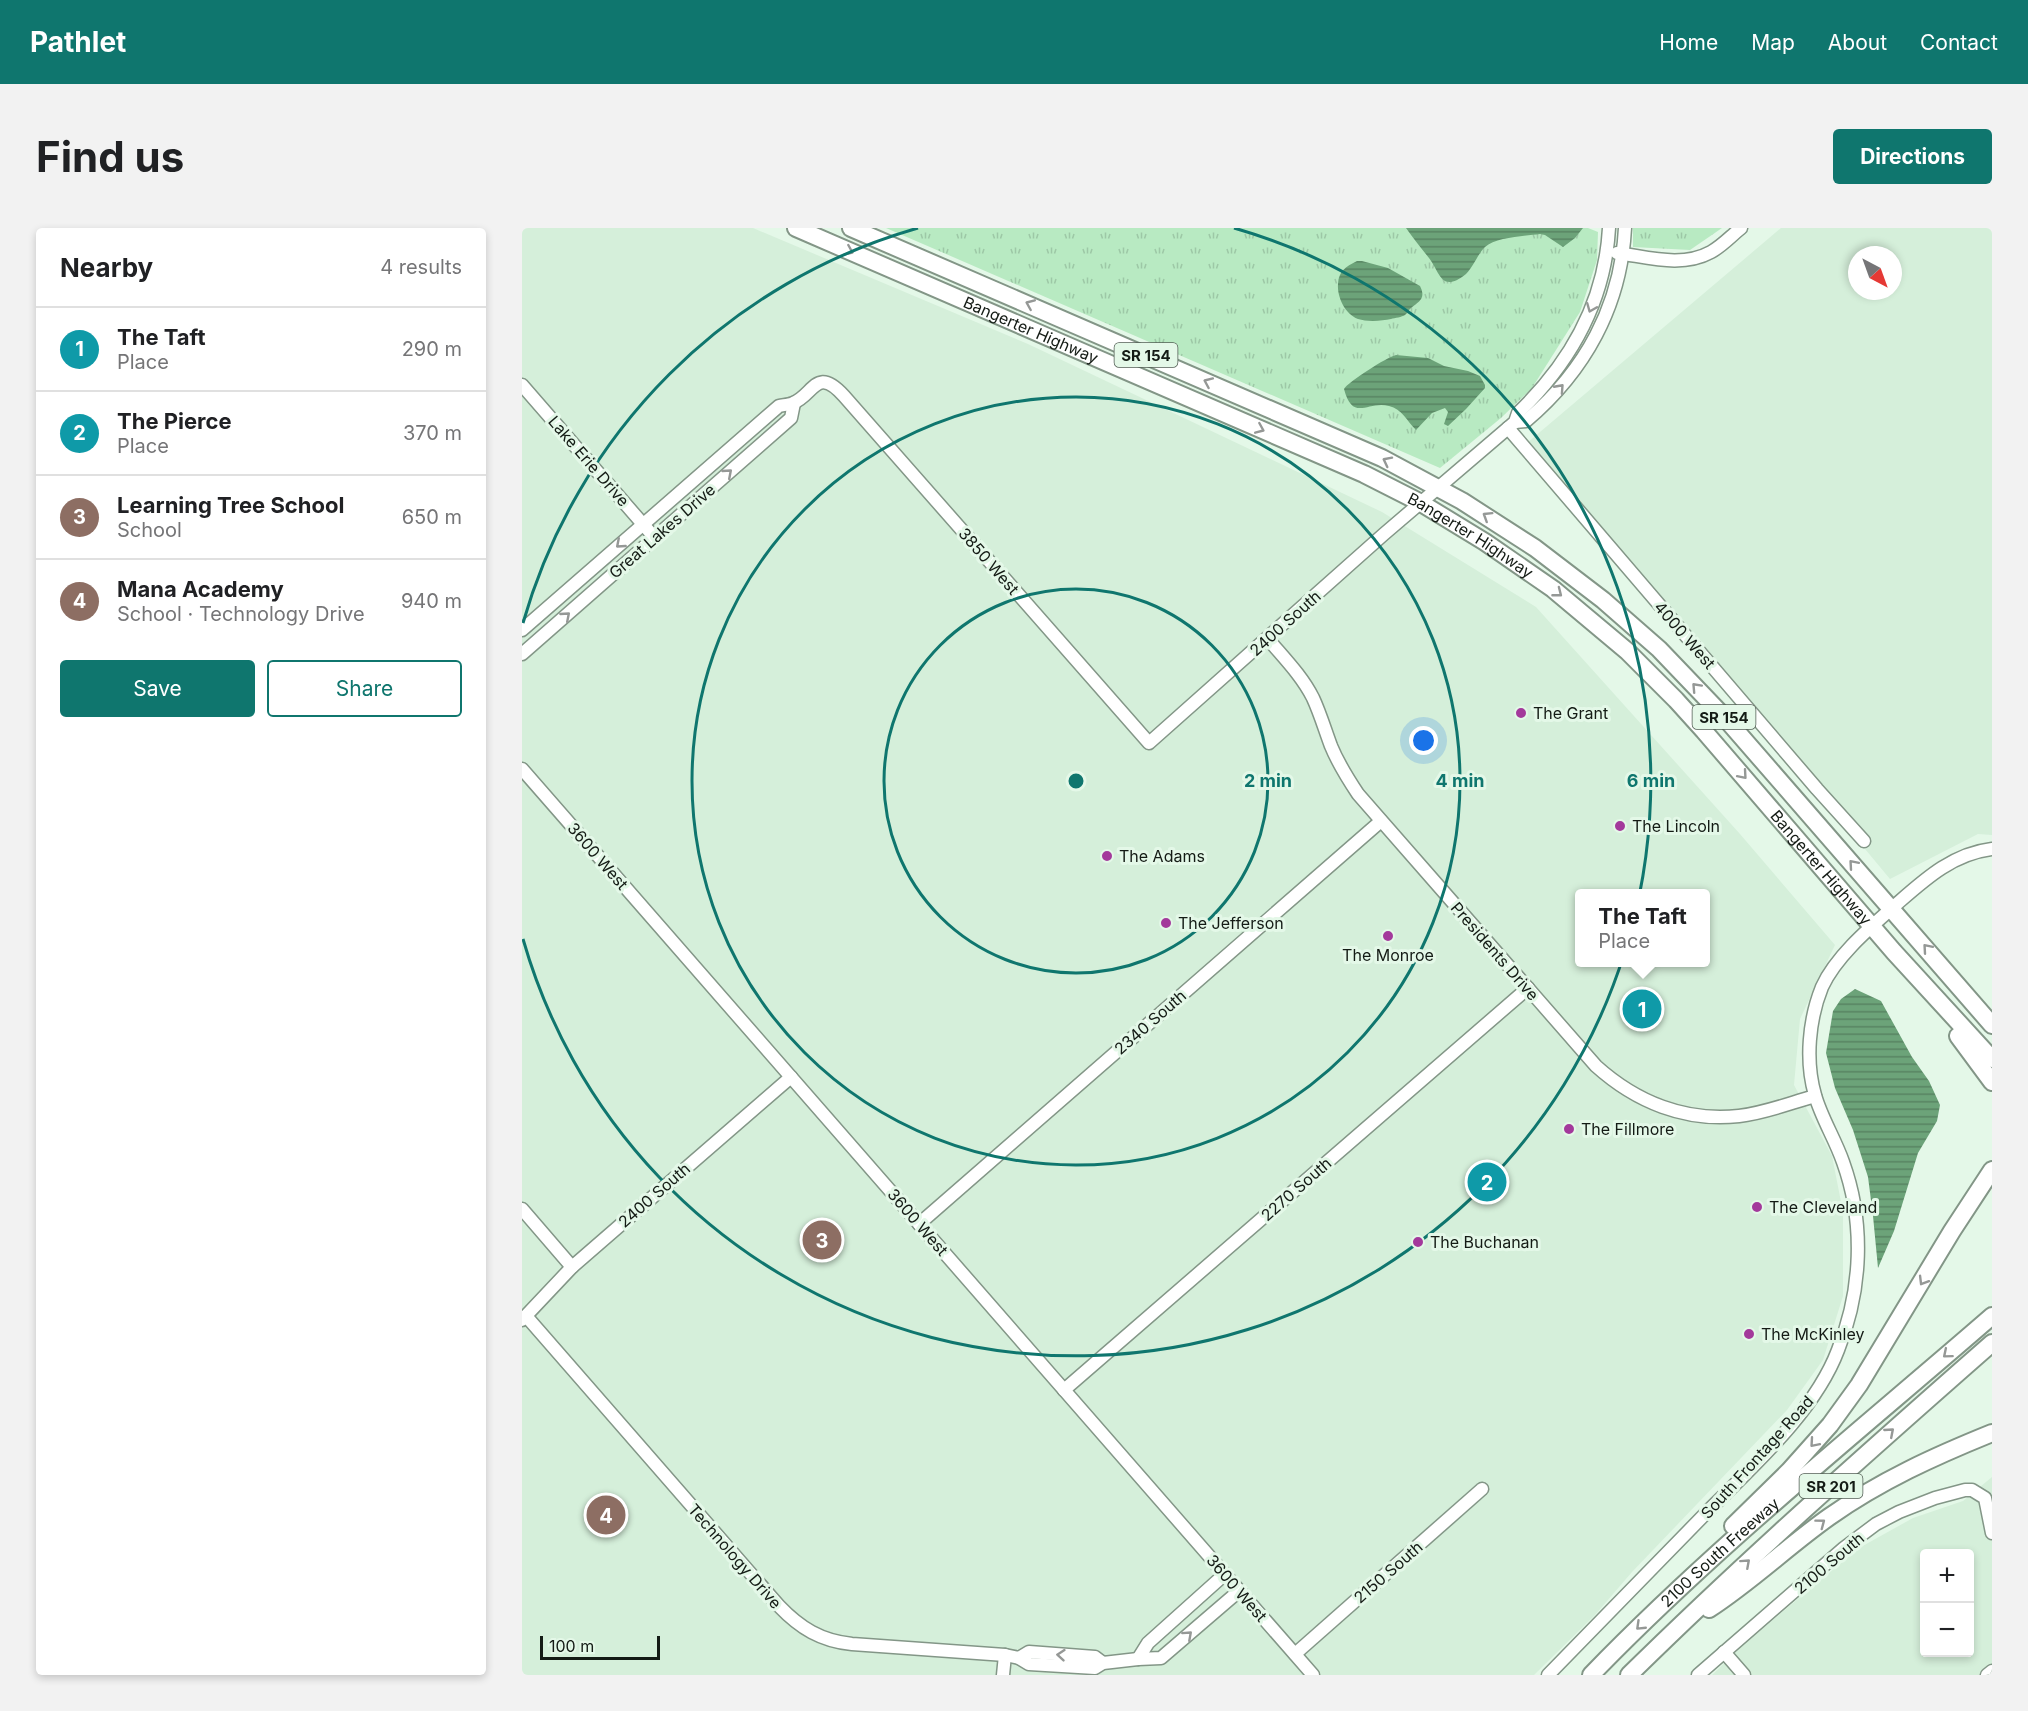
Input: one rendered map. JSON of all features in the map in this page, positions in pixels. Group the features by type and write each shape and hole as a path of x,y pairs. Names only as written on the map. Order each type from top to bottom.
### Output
{"highway":[{"name":"Bangerter Highway","path":"796,228 1325,457 1422,503 1519,564 1627,651 1676,700 1894,951 1992,1059"},
{"name":"Bangerter Highway","path":"851,228 1382,458 1490,518 1534,548 1603,600 1659,649 1725,719 1992,1025"},
{"path":"1894,951 1992,1082"},
{"path":"1952,1231 1958,1212 1992,1158"},
{"path":"1682,1586 1742,1517 1789,1471 1830,1425 1859,1385 1952,1231 1992,1170"},
{"name":"2100 South Freeway","path":"1591,1675 1682,1586 1775,1502 1992,1316"},
{"name":"2100 South Freeway","path":"1629,1675 1672,1632 1862,1458 1992,1343"},
{"path":"1672,1632 1721,1601 1828,1518 1866,1493 1936,1455 1992,1433"}],"street":[{"path":"1512,425 1518,413 1556,371 1582,329 1595,299 1607,252 1609,228"},
{"path":"1512,425 1526,421 1543,407 1570,377 1587,353 1611,302 1623,254 1625,228"},
{"path":"1607,252 1676,261 1695,258 1713,251 1741,228"},
{"name":"Great Lakes Drive","path":"522,654 791,418 795,403 812,387 825,383"},
{"name":"3850 West","path":"825,383 835,387 844,396 1149,743"},
{"name":"Lake Erie Drive","path":"522,385 655,538"},
{"name":"Great Lakes Drive","path":"522,630 779,406 795,403"},
{"name":"2400 South","path":"1149,743 1384,534 1512,425"},
{"name":"4000 West","path":"1512,425 1817,789 1864,841"},
{"name":"Presidents Drive","path":"1268,639 1306,686 1320,714 1331,746 1350,782 1381,821 1596,1066 1612,1081 1649,1102 1689,1115 1713,1117 1756,1113 1815,1096"},
{"name":"3600 West","path":"522,769 1313,1675"},
{"name":"2340 South","path":"919,1224 1381,821"},
{"name":"South Frontage Road","path":"1548,1675 1801,1414 1820,1387 1838,1353 1850,1318 1856,1289 1858,1239 1853,1198 1844,1163 1815,1096 1809,1065 1811,1030 1823,986 1839,962 1872,926 1928,877 1966,855 1992,849"},
{"name":"2270 South","path":"1064,1390 1528,988"},
{"name":"2400 South","path":"524,1318 572,1267 790,1077"},
{"path":"522,1209 572,1267"},
{"name":"Technology Drive","path":"524,1318 779,1606 802,1628 814,1635 841,1643 1005,1655 1019,1658 1029,1652 1095,1657 1103,1663 1161,1658 1239,1591"},
{"name":"2150 South","path":"1295,1654 1482,1489"},
{"name":"2100 South","path":"1698,1675 1844,1548 1876,1524 1899,1512 1935,1498 1972,1490 1985,1498 1992,1533"},
{"path":"1138,1659 1148,1643 1225,1574"},
{"path":"1724,1652 1744,1675"},
{"path":"1003,1675 1005,1655"},
{"path":"1987,1675 1992,1671"}],"shaded area":[{"path":"522,228 753,228 1028,344 1382,512 1536,607 1740,834 1835,945 1800,1019 1794,1085 1832,1156 1843,1212 1843,1296 1823,1360 1787,1410 1632,1572 1595,1615 1534,1675 522,1675"},
{"path":"1406,228 1583,228 1563,247 1540,234 1496,241 1485,247 1466,274 1451,282 1442,279"},
{"path":"1781,228 1992,228 1992,835 1978,834 1890,879 1527,443"},
{"path":"1357,261 1388,268 1420,286 1421,299 1400,317 1374,321 1353,317 1343,304 1338,284 1343,270"},
{"path":"1396,355 1428,358 1444,366 1468,371 1480,376 1485,388 1448,426 1444,424 1448,412 1445,408 1432,413 1416,430 1401,413 1389,406 1357,408 1352,405 1344,389 1368,370"},
{"path":"1855,989 1881,1001 1912,1057 1929,1081 1940,1105 1937,1121 1918,1153 1894,1231 1878,1268 1868,1177 1853,1130 1835,1088 1826,1053 1833,1011 1841,999"},
{"path":"1992,1477 1992,1675 1712,1675 1744,1644 1859,1548 1913,1518 1963,1501"}],"green space":[{"path":"886,228 1588,228 1598,232 1597,260 1580,312 1532,388 1501,418 1440,468"},
{"path":"1633,228 1722,228 1690,250 1633,247"}],"place":[{"name":"The Grant","path":"1521,713"},
{"name":"The Lincoln","path":"1620,826"},
{"name":"The Adams","path":"1107,856"},
{"name":"The Jefferson","path":"1166,923"},
{"name":"The Monroe","path":"1388,936"},
{"name":"The Taft","path":"1642,1009"},
{"name":"The Fillmore","path":"1569,1129"},
{"name":"The Pierce","path":"1487,1182"},
{"name":"The Cleveland","path":"1757,1207"},
{"name":"Learning Tree School","path":"822,1240"},
{"name":"The Buchanan","path":"1418,1242"},
{"name":"The McKinley","path":"1749,1334"},
{"name":"Mana Academy","path":"606,1515"}]}
